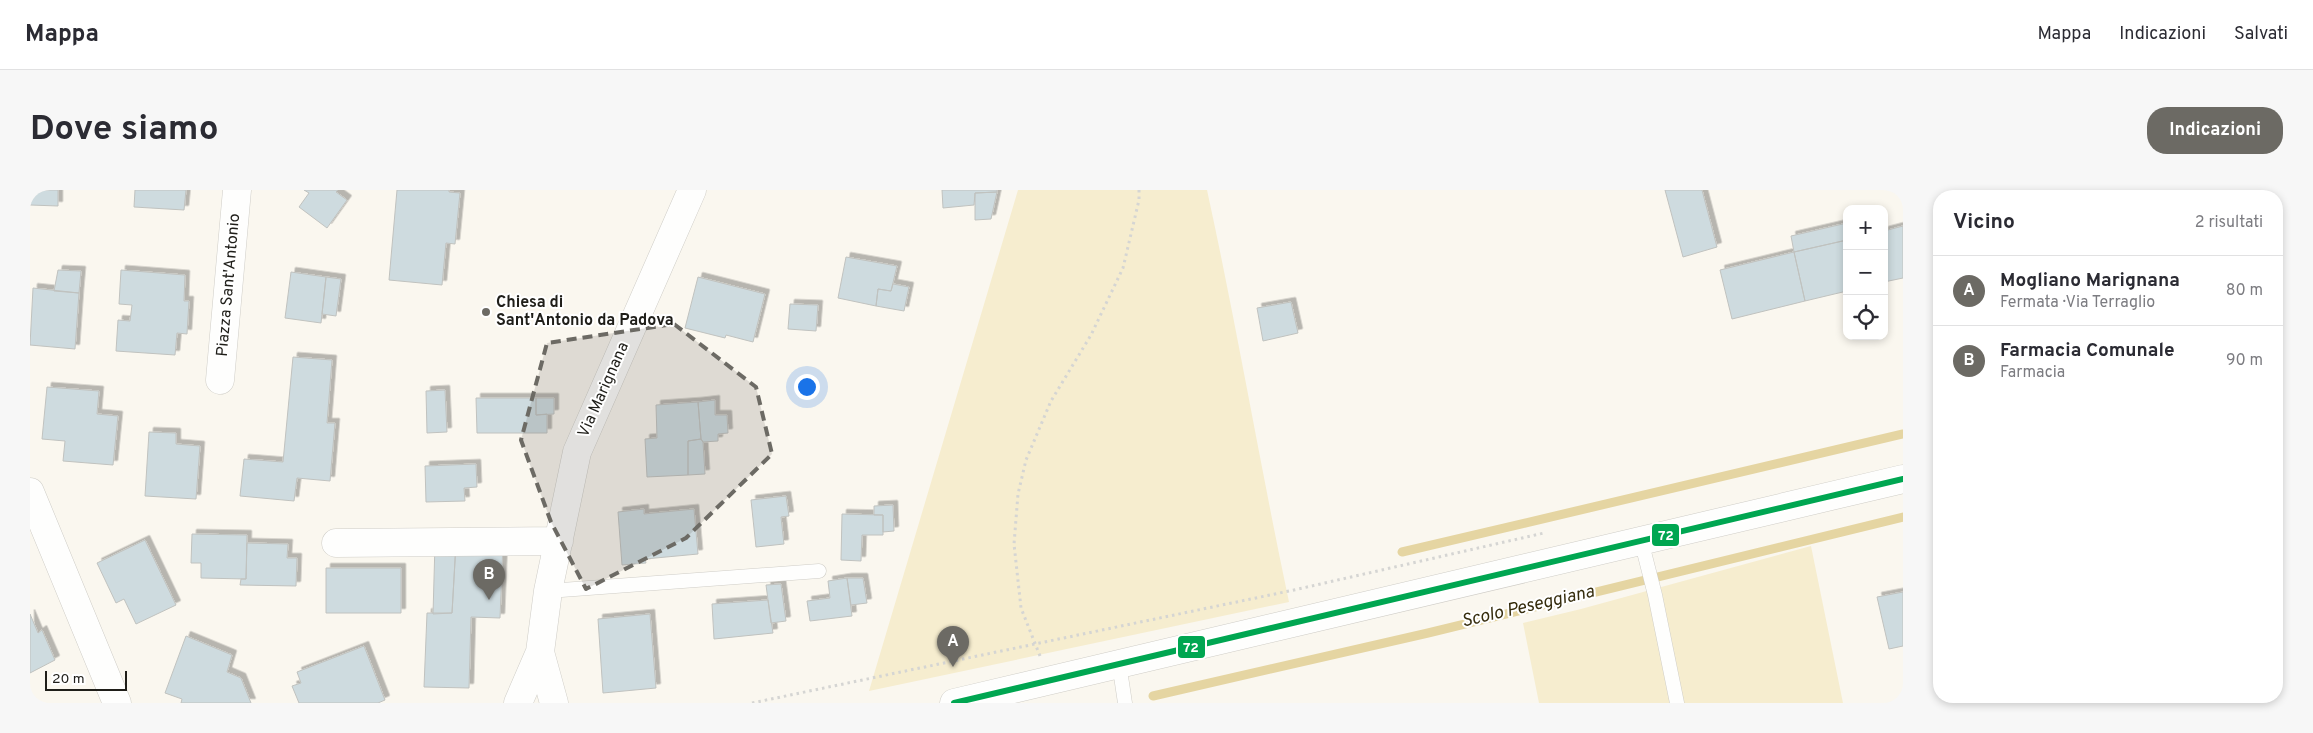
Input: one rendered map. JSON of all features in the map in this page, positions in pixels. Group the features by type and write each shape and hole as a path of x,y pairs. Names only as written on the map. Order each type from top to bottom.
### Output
{"street":[{"name":"Piazza Sant'Antonio","path":"220,380 237,190"},
{"name":"Via Marignana","path":"518,703 540,652 548,591 577,452 692,190"},
{"path":"959,702 1119,662 1644,549 1903,479"},
{"path":"30,492 117,703"},
{"path":"336,543 559,541"},
{"name":"Via Marignana","path":"540,652 548,695"}],"lane":[{"path":"1644,549 1676,703"},
{"path":"548,591 819,571"},
{"path":"1119,662 1126,703"}],"path":[{"path":"1049,680 1021,608 1014,544 1018,494 1026,460 1047,409 1091,335 1124,268 1139,200 1139,190"},
{"path":"752,703 1294,590 1546,532"}],"highlighted area":[{"path":"674,324 756,387 772,454 686,538 586,589 551,522 521,440 547,343"}],"shaded area":[{"path":"1018,190 1207,190 1289,602 869,691"},
{"path":"1811,546 1843,703 1539,703 1523,623"}],"building":[{"path":"30,190 58,190 58,206 30,205"},
{"path":"135,190 186,190 184,210 134,207"},
{"path":"304,190 338,190 336,192 347,200 327,228 299,207 309,193"},
{"path":"397,190 449,190 449,192 460,193 455,244 446,243 442,285 389,280"},
{"path":"942,190 997,190 997,192 975,193 974,205 943,208"},
{"path":"1665,190 1702,190 1717,247 1683,257"},
{"path":"997,192 991,219 975,220 975,193"},
{"path":"1843,224 1843,241 1794,252 1791,236"},
{"path":"1903,226 1903,278 1888,281 1888,250 1888,230"},
{"path":"1843,241 1843,292 1805,301 1794,252"},
{"path":"1794,252 1805,301 1732,319 1720,270"},
{"path":"846,257 897,266 891,291 878,289 876,306 838,298"},
{"path":"58,270 81,271 79,293 54,291"},
{"path":"121,270 185,275 184,301 189,301 187,334 177,333 175,355 116,351 118,320 130,321 132,305 119,304"},
{"path":"291,272 326,277 321,323 285,318"},
{"path":"326,277 341,279 336,316 322,314"},
{"path":"698,277 765,294 753,342 726,335 725,338 685,328"},
{"path":"893,284 909,287 904,311 876,306 878,289 891,291"},
{"path":"33,288 79,293 75,349 30,345"},
{"path":"1291,302 1298,333 1263,341 1257,308"},
{"path":"790,304 818,305 816,331 788,329"},
{"path":"293,357 332,360 327,423 335,423 330,481 297,478 294,501 240,496 244,459 283,462"},
{"path":"47,387 99,391 97,414 118,416 113,465 63,461 65,441 42,439"},
{"path":"445,390 447,432 427,433 426,391"},
{"path":"476,398 536,398 536,415 547,414 547,433 477,433"},
{"path":"536,398 554,398 554,414 536,415"},
{"path":"715,400 715,415 727,415 728,433 718,434 718,441 703,442 701,439 698,402"},
{"path":"698,402 701,439 688,441 688,475 647,477 645,439 657,438 656,405"},
{"path":"149,432 176,433 176,444 200,446 196,499 145,496"},
{"path":"701,439 703,442 705,474 688,475 688,441"},
{"path":"476,464 477,487 464,488 465,501 426,502 425,466"},
{"path":"786,496 789,516 781,517 784,544 756,547 751,500"},
{"path":"893,505 894,531 883,532 883,515 874,515 874,506"},
{"path":"644,509 644,514 694,509 698,554 645,559 646,563 622,565 618,512"},
{"path":"842,514 883,515 883,535 862,535 861,561 841,560"},
{"path":"192,534 247,535 246,579 201,578 201,563 191,563"},
{"path":"145,540 176,605 136,624 124,599 116,603 97,563"},
{"path":"247,543 288,544 287,558 297,558 296,586 240,585 241,579 246,579"},
{"path":"435,543 456,543 452,613 433,614"},
{"path":"456,543 503,544 500,618 471,617 469,688 424,687 427,613 452,613"},
{"path":"326,568 401,568 401,613 326,613"},
{"path":"847,578 863,578 867,603 851,605"},
{"path":"847,578 852,616 810,621 807,601 830,598 828,581"},
{"path":"781,584 786,621 771,623 766,585"},
{"path":"1903,592 1903,646 1889,649 1877,597"},
{"path":"768,600 773,633 714,639 712,604"},
{"path":"30,614 38,633 42,630 55,660 30,673"},
{"path":"650,614 656,688 603,693 598,619"},
{"path":"186,636 232,655 227,672 241,678 251,703 181,703 182,699 165,693"},
{"path":"364,646 385,700 378,703 299,703 292,686 301,683 297,672"}],"waterway":[{"path":"1402,552 1903,434"},
{"name":"Scolo Peseggiana","path":"1153,696 1428,633 1903,517"}],"transit line":[{"name":"72","path":"954,703 1903,479"}],"place":[{"name":"Chiesa di Sant'Antonio da Padova","path":"486,312"},
{"name":"Farmacia Comunale","path":"489,600"},
{"name":"Mogliano Marignana","path":"953,667"}]}
